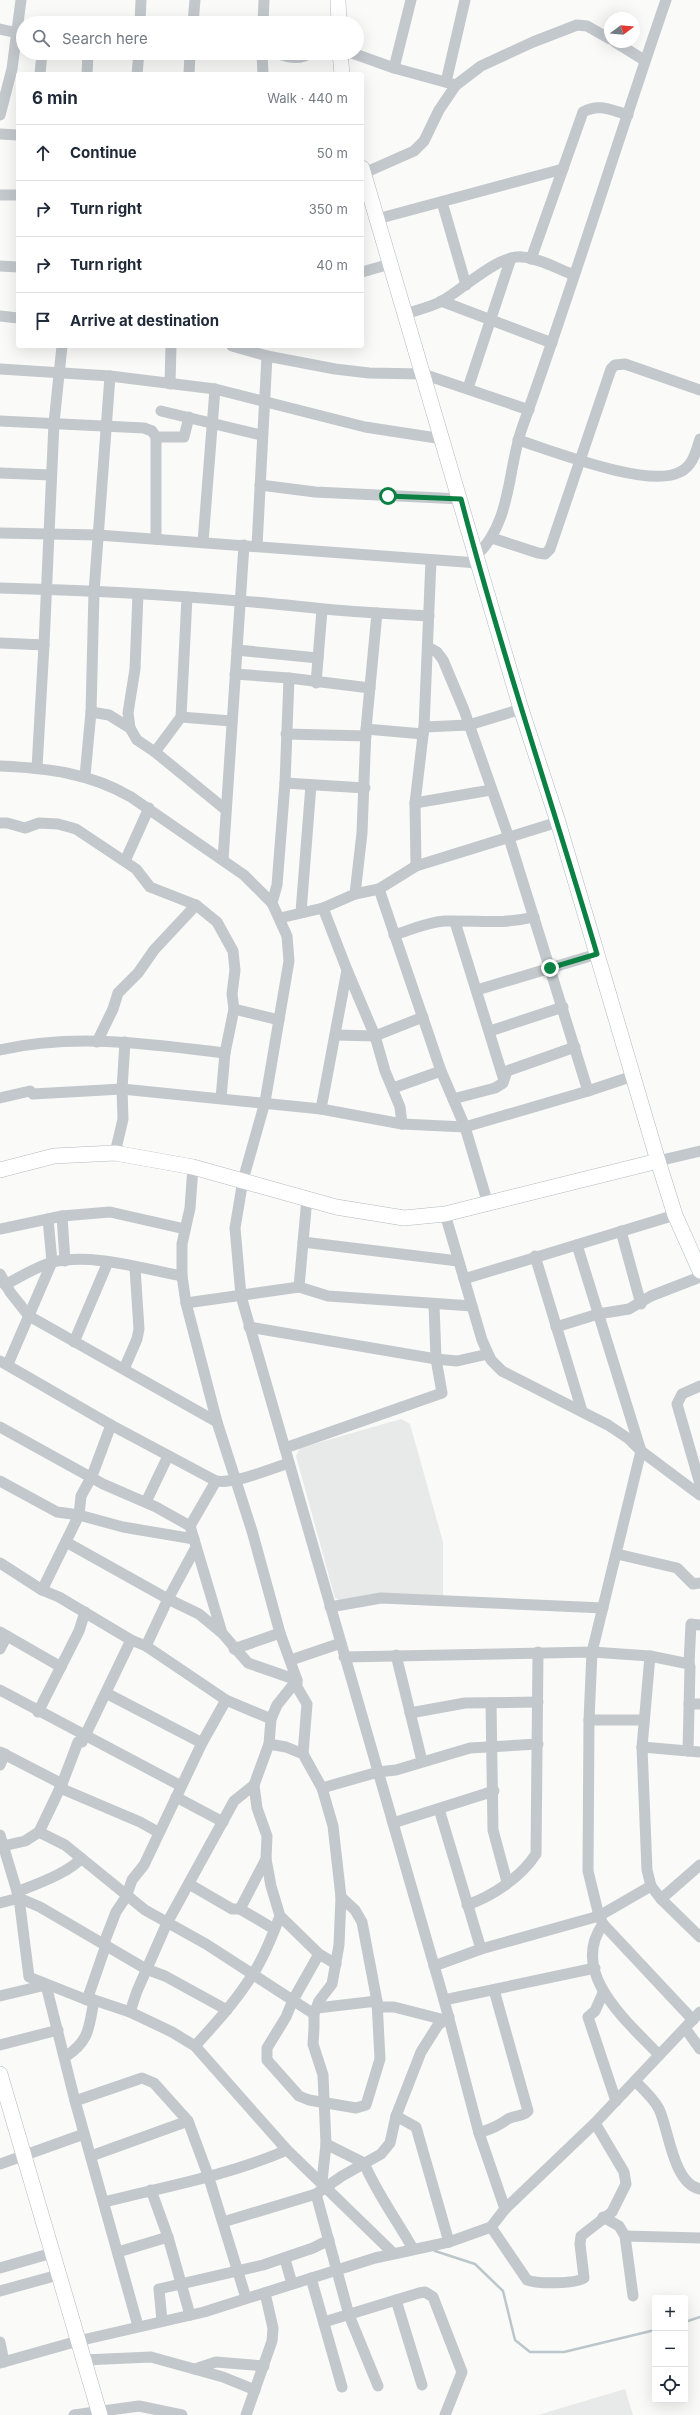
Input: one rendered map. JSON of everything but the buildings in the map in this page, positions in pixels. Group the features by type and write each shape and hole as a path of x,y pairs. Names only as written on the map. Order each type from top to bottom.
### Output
{"street":[{"path":"21,0 21,16"},
{"path":"140,16 141,0"},
{"path":"194,16 195,0"},
{"path":"263,16 264,0"},
{"path":"337,16 338,0"},
{"path":"394,68 411,0"},
{"path":"364,171 414,151 424,141 451,83 465,0"},
{"path":"477,560 492,538 500,521 518,440 628,115 644,60 666,0"},
{"path":"364,57 394,68 451,83 492,60 577,25 587,26 604,36"},
{"path":"0,29 16,33"},
{"path":"625,48 644,60"},
{"path":"0,115 16,52"},
{"path":"40,72 41,60"},
{"path":"87,72 88,60"},
{"path":"137,72 138,60"},
{"path":"189,72 190,60"},
{"path":"262,60 263,72"},
{"path":"341,60 342,72"},
{"path":"532,259 583,112 592,107 600,106 628,115"},
{"path":"0,134 16,135"},
{"path":"377,219 563,169"},
{"path":"364,178 461,499 477,560 521,709 558,822 658,1161 675,1215 700,1271"},
{"path":"0,194 16,195"},
{"path":"442,202 466,284"},
{"path":"405,314 441,301 487,270 511,258 521,256 574,275"},
{"path":"468,388 489,319 511,258"},
{"path":"364,271 390,264"},
{"path":"0,266 16,267"},
{"path":"441,301 552,343"},
{"path":"0,316 16,318"},
{"path":"37,768 54,423 62,348"},
{"path":"170,384 171,348"},
{"path":"239,348 267,356 370,373 423,374 468,388 529,410"},
{"path":"257,546 261,435 267,356"},
{"path":"492,538 538,553 545,554 550,549 611,369 614,365 625,364 700,390"},
{"path":"0,369 110,376 214,389 365,427 443,439"},
{"path":"84,776 91,712 94,592 110,376"},
{"path":"203,542 214,389"},
{"path":"161,411 261,435"},
{"path":"156,437 184,437 189,417"},
{"path":"0,421 54,423 106,428 144,428 152,431 156,437 156,539"},
{"path":"518,440 580,460 638,475 662,476 680,472 693,461 700,439"},
{"path":"0,473 51,475"},
{"path":"260,485 315,492 461,499"},
{"path":"0,533 98,535 431,560 477,560"},
{"path":"224,860 244,545"},
{"path":"416,866 415,803 424,730 431,560"},
{"path":"0,588 46,589 187,597 322,610 429,616"},
{"path":"138,594 135,668 128,714 130,728 137,740 155,752 226,810"},
{"path":"155,752 181,717 187,597"},
{"path":"316,683 322,610"},
{"path":"355,894 365,788 366,733 377,613"},
{"path":"0,643 44,645"},
{"path":"428,647 437,652 443,660 469,725 509,838 588,1091"},
{"path":"237,650 318,658"},
{"path":"235,674 289,678 316,683 370,688"},
{"path":"272,903 277,885 285,782 289,678"},
{"path":"286,734 366,733 424,730 469,725 521,709"},
{"path":"91,712 109,715 130,728"},
{"path":"181,717 232,721"},
{"path":"0,766 37,768 84,776 113,787 149,808 244,875 272,903 280,918 286,936 289,960 265,1102 243,1180 235,1228 240,1296 444,2000 447,2018 479,2132 505,2209"},
{"path":"285,782 365,788"},
{"path":"301,912 311,785"},
{"path":"415,803 491,790"},
{"path":"125,861 149,808"},
{"path":"280,918 322,908 355,894 379,889 416,866 558,822"},
{"path":"0,823 7,823 25,828 39,823 68,826 76,829 136,869 150,887 196,905 217,922 233,951 234,1009 225,1053 221,1098"},
{"path":"379,889 442,1071 466,1127 488,1204"},
{"path":"97,1042 113,1009 118,993 138,973 154,950 196,905"},
{"path":"322,908 375,1036 400,1107 402,1124"},
{"path":"394,935 429,923 501,923 534,916"},
{"path":"455,922 504,1077"},
{"path":"477,990 597,954"},
{"path":"321,1108 336,1035 347,970"},
{"path":"490,1031 563,1007"},
{"path":"234,1009 279,1020"},
{"path":"336,1035 375,1036 423,1017"},
{"path":"0,1050 62,1040 125,1042 225,1053"},
{"path":"115,1153 123,1119 122,1089 125,1042"},
{"path":"454,1099 495,1088 503,1083 507,1071 575,1047"},
{"path":"393,1088 442,1071"},
{"path":"0,1098 30,1091 33,1094 122,1089 321,1108 402,1124 466,1127 588,1091 633,1076"},
{"path":"0,1170 54,1156 115,1153 193,1167 336,1207 404,1218 445,1214 700,1151"},
{"path":"193,1167 190,1208 185,1229 182,1276 186,1303 217,1422 252,1531 280,1633 291,1660 298,1687 307,1704 303,1754 322,1788 333,1826 341,1897 341,1925 332,1984 316,2011 313,2044 323,2075 326,2144 325,2184"},
{"path":"298,1287 304,1242 307,1198"},
{"path":"0,1229 62,1216 110,1212 185,1229"},
{"path":"445,1214 472,1306 491,1360 502,1371 582,1411 629,1439 641,1451 700,1495"},
{"path":"464,1279 535,1256 577,1245 675,1215"},
{"path":"62,1216 65,1261"},
{"path":"48,1219 52,1262 29,1316 4,1362 168,1456 216,1481 223,1482 289,1464"},
{"path":"621,1231 641,1304"},
{"path":"304,1242 458,1261"},
{"path":"577,1245 641,1451 592,1652 589,1720 588,1871 601,1920 693,2020 700,2049"},
{"path":"535,1256 582,1411"},
{"path":"182,1276 108,1262 65,1261 52,1262 2,1278 29,1316 217,1422"},
{"path":"74,1342 108,1262"},
{"path":"124,1369 137,1339 139,1329 135,1268"},
{"path":"556,1328 598,1314 630,1309 641,1304 651,1296 700,1277"},
{"path":"186,1303 298,1287 328,1296 472,1306"},
{"path":"285,1448 442,1393 436,1359 434,1304"},
{"path":"249,1327 436,1359 457,1361 488,1354"},
{"path":"700,1386 682,1394 677,1404 700,1484"},
{"path":"42,1590 79,1515 81,1496 92,1476 111,1424"},
{"path":"0,1426 92,1476 103,1484 146,1502 190,1526 222,1633"},
{"path":"146,1502 168,1456"},
{"path":"0,1481 57,1512 79,1515 123,1527 195,1543"},
{"path":"190,1526 216,1481"},
{"path":"66,1542 168,1599 199,1614 222,1633 234,1649 248,1663 297,1680"},
{"path":"146,1646 195,1543"},
{"path":"617,1554 677,1568 693,1584 700,1583"},
{"path":"0,1563 42,1590 59,1597 131,1640 146,1646 226,1700 271,1719"},
{"path":"330,1607 381,1598 603,1608"},
{"path":"38,1712 61,1667 85,1612"},
{"path":"688,1751 695,1704 689,1664 691,1624 700,1625"},
{"path":"234,1649 280,1633"},
{"path":"0,1649 4,1634 61,1667"},
{"path":"131,1640 82,1742 78,1742 61,1786 39,1832 25,1840 2,1841 18,1895 29,1977 46,1985 130,2012 172,2032 195,2046 287,2150 325,2184 393,2253"},
{"path":"291,1660 341,1643"},
{"path":"467,1905 488,1897 528,1867 536,1854 538,1652"},
{"path":"344,1657 592,1652 650,1656 689,1664"},
{"path":"396,1655 422,1761"},
{"path":"650,1656 643,1720 642,1747 647,1870 651,1886 661,1899 700,1936"},
{"path":"297,1680 277,1704 271,1719 268,1744 254,1784 257,1808 268,1836 266,1859 271,1886 280,1916 319,1954 336,1964"},
{"path":"0,1690 38,1712 181,1786"},
{"path":"106,1693 202,1743"},
{"path":"65,2057 78,2049 89,2032 90,2000 105,1944 116,1912 126,1897 132,1880 144,1864 158,1832 202,1743 226,1700"},
{"path":"410,1713 450,1705 490,1702 538,1702"},
{"path":"490,1702 490,1746 494,1791 493,1830 507,1882"},
{"path":"589,1720 643,1720"},
{"path":"268,1744 286,1747 303,1754"},
{"path":"322,1788 378,1772 396,1770 422,1761 470,1748 538,1744"},
{"path":"642,1747 700,1752"},
{"path":"0,1765 3,1753 61,1786 158,1832"},
{"path":"130,2012 146,1969 167,1923 234,1801 254,1784"},
{"path":"393,1823 494,1791"},
{"path":"176,1796 223,1822"},
{"path":"439,1809 481,1949"},
{"path":"39,1832 65,1845 126,1897 167,1923 206,1944 293,2000 316,2011 377,2004 447,2018"},
{"path":"0,1903 77,1864 81,1858"},
{"path":"240,1909 266,1859"},
{"path":"661,1899 700,1865"},
{"path":"189,1884 232,1909 240,1909 274,1929"},
{"path":"434,1966 481,1949 601,1920 651,1886"},
{"path":"18,1895 146,1969 165,1976 227,2010"},
{"path":"319,1954 293,2000 286,2017 267,2048 266,2060 289,2088 299,2096 309,2100 324,2101 356,2108 366,2105 370,2084 380,2065 377,2004 362,1922 359,1916 341,1897"},
{"path":"195,2046 227,2010 254,1974 280,1916"},
{"path":"601,1920 592,1945 595,1968 603,1993 659,2055"},
{"path":"444,2000 595,1968"},
{"path":"0,1996 46,1985"},
{"path":"46,1985 75,2101 138,2326"},
{"path":"479,2132 503,2125 508,2119 525,2114 528,2111 494,1990"},
{"path":"603,1993 595,2011 588,2017 616,2101"},
{"path":"223,2222 316,2194 325,2184 342,2176 387,2148 396,2116 424,2047 438,2025 447,2018"},
{"path":"0,2342 2,2363 78,2341 190,2315 393,2253 449,2242 491,2226 505,2209 595,2123 693,2020"},
{"path":"0,2045 58,2030"},
{"path":"0,2074 99,2413"},
{"path":"75,2101 131,2080 148,2079 173,2102 188,2121 208,2175 246,2298"},
{"path":"635,2081 659,2108 680,2172 694,2188 700,2189"},
{"path":"396,2116 416,2127 449,2242"},
{"path":"91,2156 188,2121"},
{"path":"491,2226 527,2280 533,2282 580,2281 584,2278 585,2273 580,2244 581,2236 603,2217 612,2212 618,2201 626,2179 595,2123"},
{"path":"0,2164 84,2134"},
{"path":"326,2144 364,2163 374,2187 394,2214 413,2249"},
{"path":"104,2202 208,2175 270,2157 287,2150"},
{"path":"151,2190 168,2237 190,2315"},
{"path":"316,2194 349,2315 378,2386"},
{"path":"603,2217 619,2226 625,2236 633,2296"},
{"path":"625,2236 700,2238"},
{"path":"118,2252 168,2237"},
{"path":"162,2321 159,2289 182,2285 285,2259 329,2240"},
{"path":"0,2268 52,2253"},
{"path":"285,2259 292,2284"},
{"path":"0,2291 58,2275"},
{"path":"311,2278 342,2387"},
{"path":"324,2322 425,2292 433,2297 437,2304 453,2354 462,2372 445,2415"},
{"path":"246,2415 272,2341 273,2328 265,2293"},
{"path":"396,2300 422,2385"},
{"path":"84,2360 151,2357 230,2379 255,2390"},
{"path":"195,2369 216,2362 264,2366"},
{"path":"74,2415 99,2413 139,2406 182,2415"}],"shaded area":[{"path":"401,1419 410,1424 443,1542 443,1596 346,1603 335,1598 296,1456 300,1448"},
{"path":"625,2389 633,2415 538,2415"}],"waterway":[{"path":"435,2251 475,2264 503,2291 515,2340 530,2352 564,2352 652,2331"},
{"path":"688,2321 700,2317"}],"route":[{"path":"388,496 461,499 476,556 521,709 558,822 597,954 550,968"}]}
